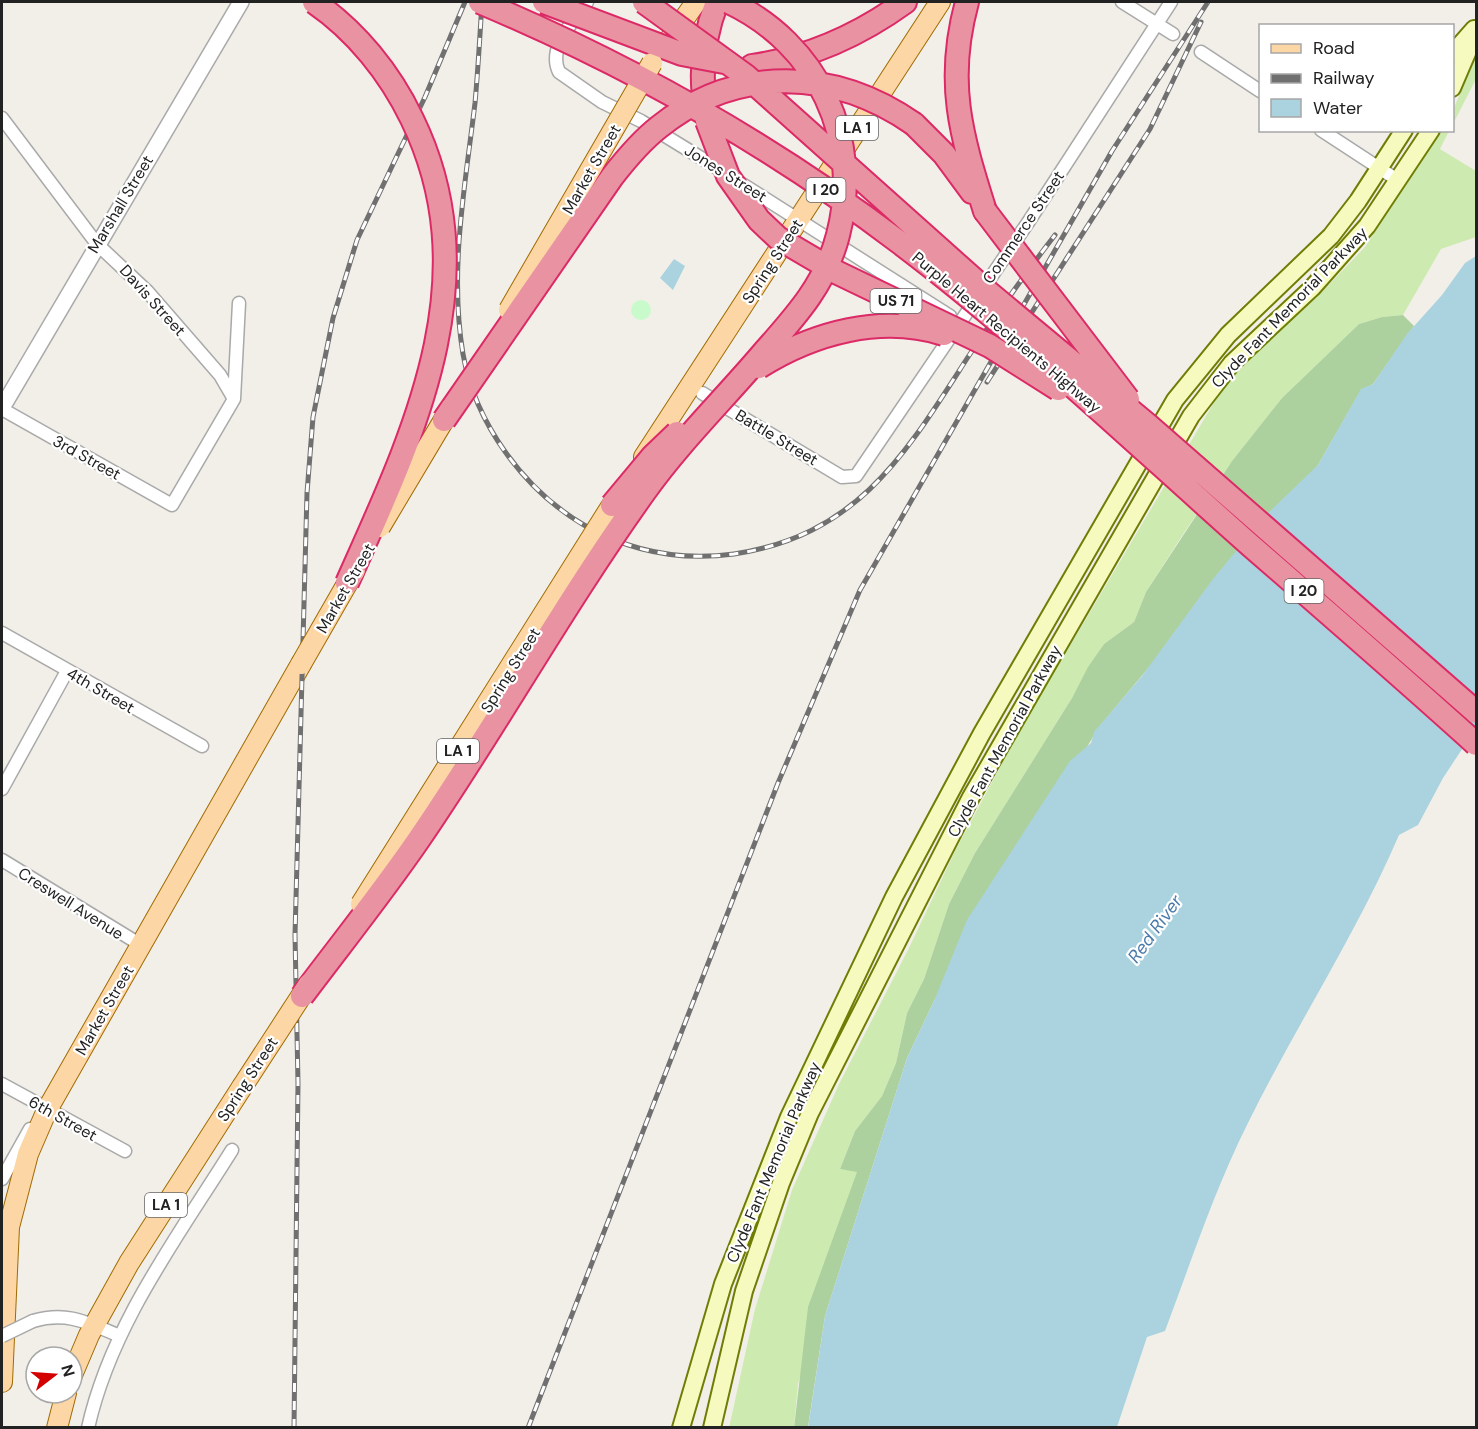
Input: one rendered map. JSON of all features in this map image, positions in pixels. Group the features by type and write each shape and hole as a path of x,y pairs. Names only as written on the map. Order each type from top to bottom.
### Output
{"highway":[{"path":"314,2 365,49 406,108 423,144 436,183 446,254 440,326 424,394 400,465 347,584"},
{"name":"Purple Heart Recipients Highway","path":"480,2 648,81 776,156 924,261 1140,432 1476,711"},
{"path":"544,2 682,54 752,66 828,47 905,2"},
{"name":"Purple Heart Recipients Highway","path":"644,2 746,76 989,293 1476,744"},
{"name":"US 71","path":"717,2 703,51 701,72 707,121 717,151 732,183 759,220 778,238 805,256 990,346 1017,364 1140,432"},
{"path":"302,996 418,840 647,488 800,312 826,268 839,233 844,201 844,160 836,119 820,84 799,54 767,23 729,2"},
{"path":"967,2 960,34 956,92 965,148 985,211"},
{"path":"444,420 612,177 659,126 715,94 758,83 817,82 879,102 914,124 944,154 1140,432"},
{"path":"612,505 652,457 712,399 773,358 818,339 866,327 927,329 1017,364"}],"main road":[{"name":"Market Street","path":"47,1110 347,584 652,63 696,2"},
{"name":"Spring Street","path":"84,1348 129,1263 302,996 612,505 940,2"},
{"path":"1454,52 1476,26"},
{"path":"1454,83 1476,32"},
{"name":"Clyde Fant Memorial Parkway","path":"681,1428 723,1284 789,1117 894,897 977,742 1175,400 1228,335 1331,236 1380,169 1403,132"},
{"name":"Clyde Fant Memorial Parkway","path":"712,1428 744,1291 781,1183 848,1035 971,797 1191,416 1233,363 1341,258 1399,181 1430,132"},
{"path":"2,1382 9,1227 25,1165 47,1110"},
{"path":"57,1428 63,1405"}],"street":[{"name":"Marshall Street","path":"2,408 241,2"},
{"name":"Jones Street","path":"587,2 556,48 555,64 564,78 602,102 680,144 959,321"},
{"path":"1122,2 1173,34"},
{"name":"Commerce Street","path":"852,478 860,471 1035,211 1171,2"},
{"path":"1201,52 1259,90"},
{"name":"Davis Street","path":"2,118 97,244 147,291 220,375 234,399"},
{"path":"1324,132 1399,181"},
{"path":"234,399 240,303"},
{"name":"Battle Street","path":"702,393 842,477 852,478"},
{"name":"3rd Street","path":"2,408 172,505 234,399"},
{"name":"4th Street","path":"2,633 202,746"},
{"path":"2,789 67,671"},
{"name":"Creswell Avenue","path":"2,860 75,907 141,945"},
{"name":"6th Street","path":"2,1084 125,1151"},
{"name":"Market Street","path":"2,1179 29,1131 47,1110"},
{"path":"88,1428 120,1336 146,1287 232,1150"},
{"path":"2,1336 33,1321 60,1316 120,1336"}],"green space":[{"path":"1476,56 1476,79 1454,122 1454,108"},
{"path":"1440,132 1448,132 1440,149 1476,171 1476,237 1441,249 1403,315 1382,317 1359,324 1282,398 1232,461 1178,542 1146,592 1134,622 1104,644 1089,667 975,853 949,904 924,979 907,1013 896,1063 882,1096 855,1131 840,1169 858,1171 798,1384 794,1427 729,1428 755,1309 792,1190 839,1084 908,950 956,849 1019,732 1216,399 1242,364 1316,298 1365,247"},
{"path":"641,300 648,303 651,310 648,317 641,320 634,317 631,310 634,303"},
{"path":"1403,315 1414,326 1373,384 1361,390 1318,465 1099,727 934,1001 907,1058 825,1316 808,1427 794,1428 808,1307 857,1172 840,1169 855,1131 882,1096 896,1063 907,1013 924,979 949,904 975,853 1072,698 1088,667 1104,644 1134,622 1146,592 1232,461 1282,398 1359,324 1382,317"}],"water":[{"name":"Red River","path":"1476,256 1476,728 1443,778 1418,825 1399,835 1364,909 1247,1125 1203,1227 1165,1331 1147,1337 1117,1427 808,1428 825,1316 907,1058 934,1001 967,920 1070,761 1091,743 1094,732 1142,676 1213,579 1265,516 1318,465 1361,389 1373,384 1407,334 1442,295 1465,263"},
{"path":"674,259 685,266 673,290 660,278"}],"railway":[{"path":"294,1428 298,1083 295,935 307,493 313,417 333,318 357,240 425,97 465,2"},
{"path":"482,2 475,103 463,197 458,260 459,323 469,380 491,429 523,474 562,510 584,525 620,542 676,555 734,554 777,544 815,529 847,509 900,457 1000,310 1055,235"},
{"path":"528,1428 778,783 860,590 1112,151 1208,2"},
{"path":"987,382 1150,129 1201,22"}]}
